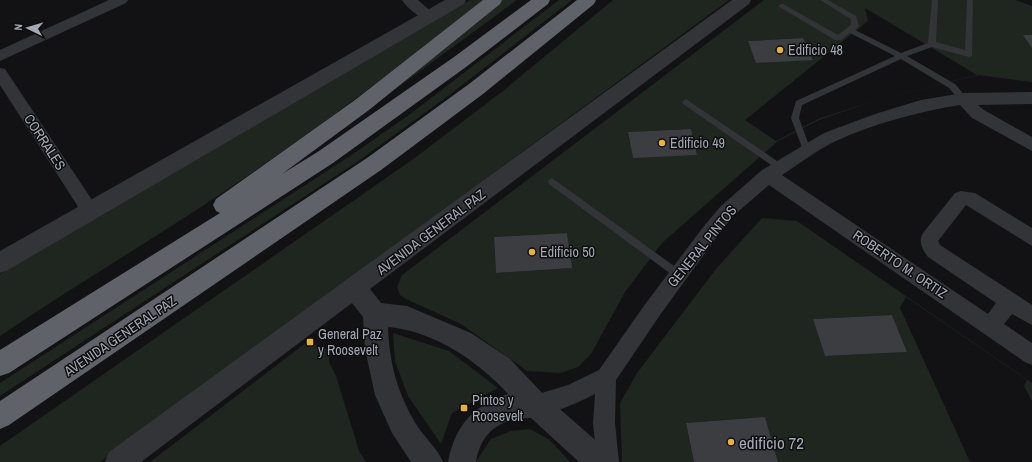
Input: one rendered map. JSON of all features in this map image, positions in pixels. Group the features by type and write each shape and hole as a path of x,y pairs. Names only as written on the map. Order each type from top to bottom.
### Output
{"highway":[{"path":"43,337 362,105 494,0"},
{"path":"0,364 332,152 460,62 542,0"},
{"name":"AVENIDA GENERAL PAZ","path":"0,416 374,164 476,89 588,0"}],"street":[{"path":"0,56 121,0"},
{"path":"409,0 429,16"},
{"path":"0,263 458,0"},
{"name":"AVENIDA GENERAL PAZ","path":"119,462 743,0"},
{"name":"CORRALES","path":"0,73 90,211"},
{"name":"GENERAL PINTOS","path":"462,462 462,454 469,439 480,424 493,413 506,407 536,405 571,396 606,377 678,274 710,232 728,211 774,171 830,137 881,118 921,106 963,99 1032,98"},
{"path":"963,99 983,117 1032,145"},
{"name":"ROBERTO M. ORTIZ","path":"774,171 1032,355"},
{"path":"1032,238 969,198 961,198 929,239 930,246 934,251 1032,316"},
{"path":"354,289 375,314 377,349 385,385 394,410 404,432 429,462"},
{"path":"991,325 1010,301"},
{"path":"375,314 407,317 462,341 501,368 536,405 599,462"},
{"path":"606,377 604,423 608,462"}],"lane":[{"path":"781,6 838,38 855,26 854,18 823,0"},
{"path":"932,44 934,0"},
{"path":"807,151 795,118 799,103 901,56 932,44 969,54 970,0"},
{"path":"849,30 901,56 952,86 963,99"},
{"path":"686,102 774,171"},
{"path":"552,182 678,274"}],"shaded area":[{"path":"470,0 485,0 352,101 251,174 0,336 0,274"},
{"path":"501,0 517,0 375,104"},
{"path":"559,0 572,0 448,96 357,162 0,396 0,383 350,156 409,115"},
{"path":"613,0 729,0 100,462 0,462 0,446 412,160 503,91"},
{"path":"764,0 1015,0 1032,6 1032,82 979,75 877,100 819,120 778,141 662,243 625,292 591,354 578,367 561,373 527,371 461,324 400,295 397,287 402,275","holes":["865,8 977,75 877,100 818,119 776,141 745,120 868,21","802,38 813,59 757,63 748,41","691,129 697,155 633,157 628,132","567,233 571,268 496,273 494,237"]},
{"path":"762,218 797,221 1032,383 1032,401 1024,386 1027,380 906,297 900,308 970,462 778,462 765,417 686,423 694,462 622,462 620,403 637,373 716,269","holes":["892,315 907,352 825,356 813,319"]},
{"path":"393,333 449,351 498,388 452,413 441,444 408,396 395,361"},
{"path":"307,342 329,350 329,362 336,376 359,451 366,462 150,462"},
{"path":"530,429 550,440 570,462 477,462 491,439 511,431"}],"building":[{"path":"1023,35 1032,35 1032,48"},
{"name":"Edificio 48","path":"803,38 813,60 756,63 748,41"},
{"name":"Edificio 49","path":"691,129 697,155 633,158 628,132"},
{"name":"Edificio 50","path":"567,233 572,268 496,273 494,237"},
{"path":"892,315 907,352 825,356 813,319"},
{"name":"edificio 72","path":"765,417 778,462 694,462 686,423"}],"place":[{"name":"Edificio 48","path":"780,50"},
{"name":"Edificio 49","path":"662,143"},
{"name":"Edificio 50","path":"532,252"},
{"name":"General Paz y Roosevelt","path":"310,342"},
{"name":"Pintos y Roosevelt","path":"464,408"},
{"name":"edificio 72","path":"731,442"}]}
